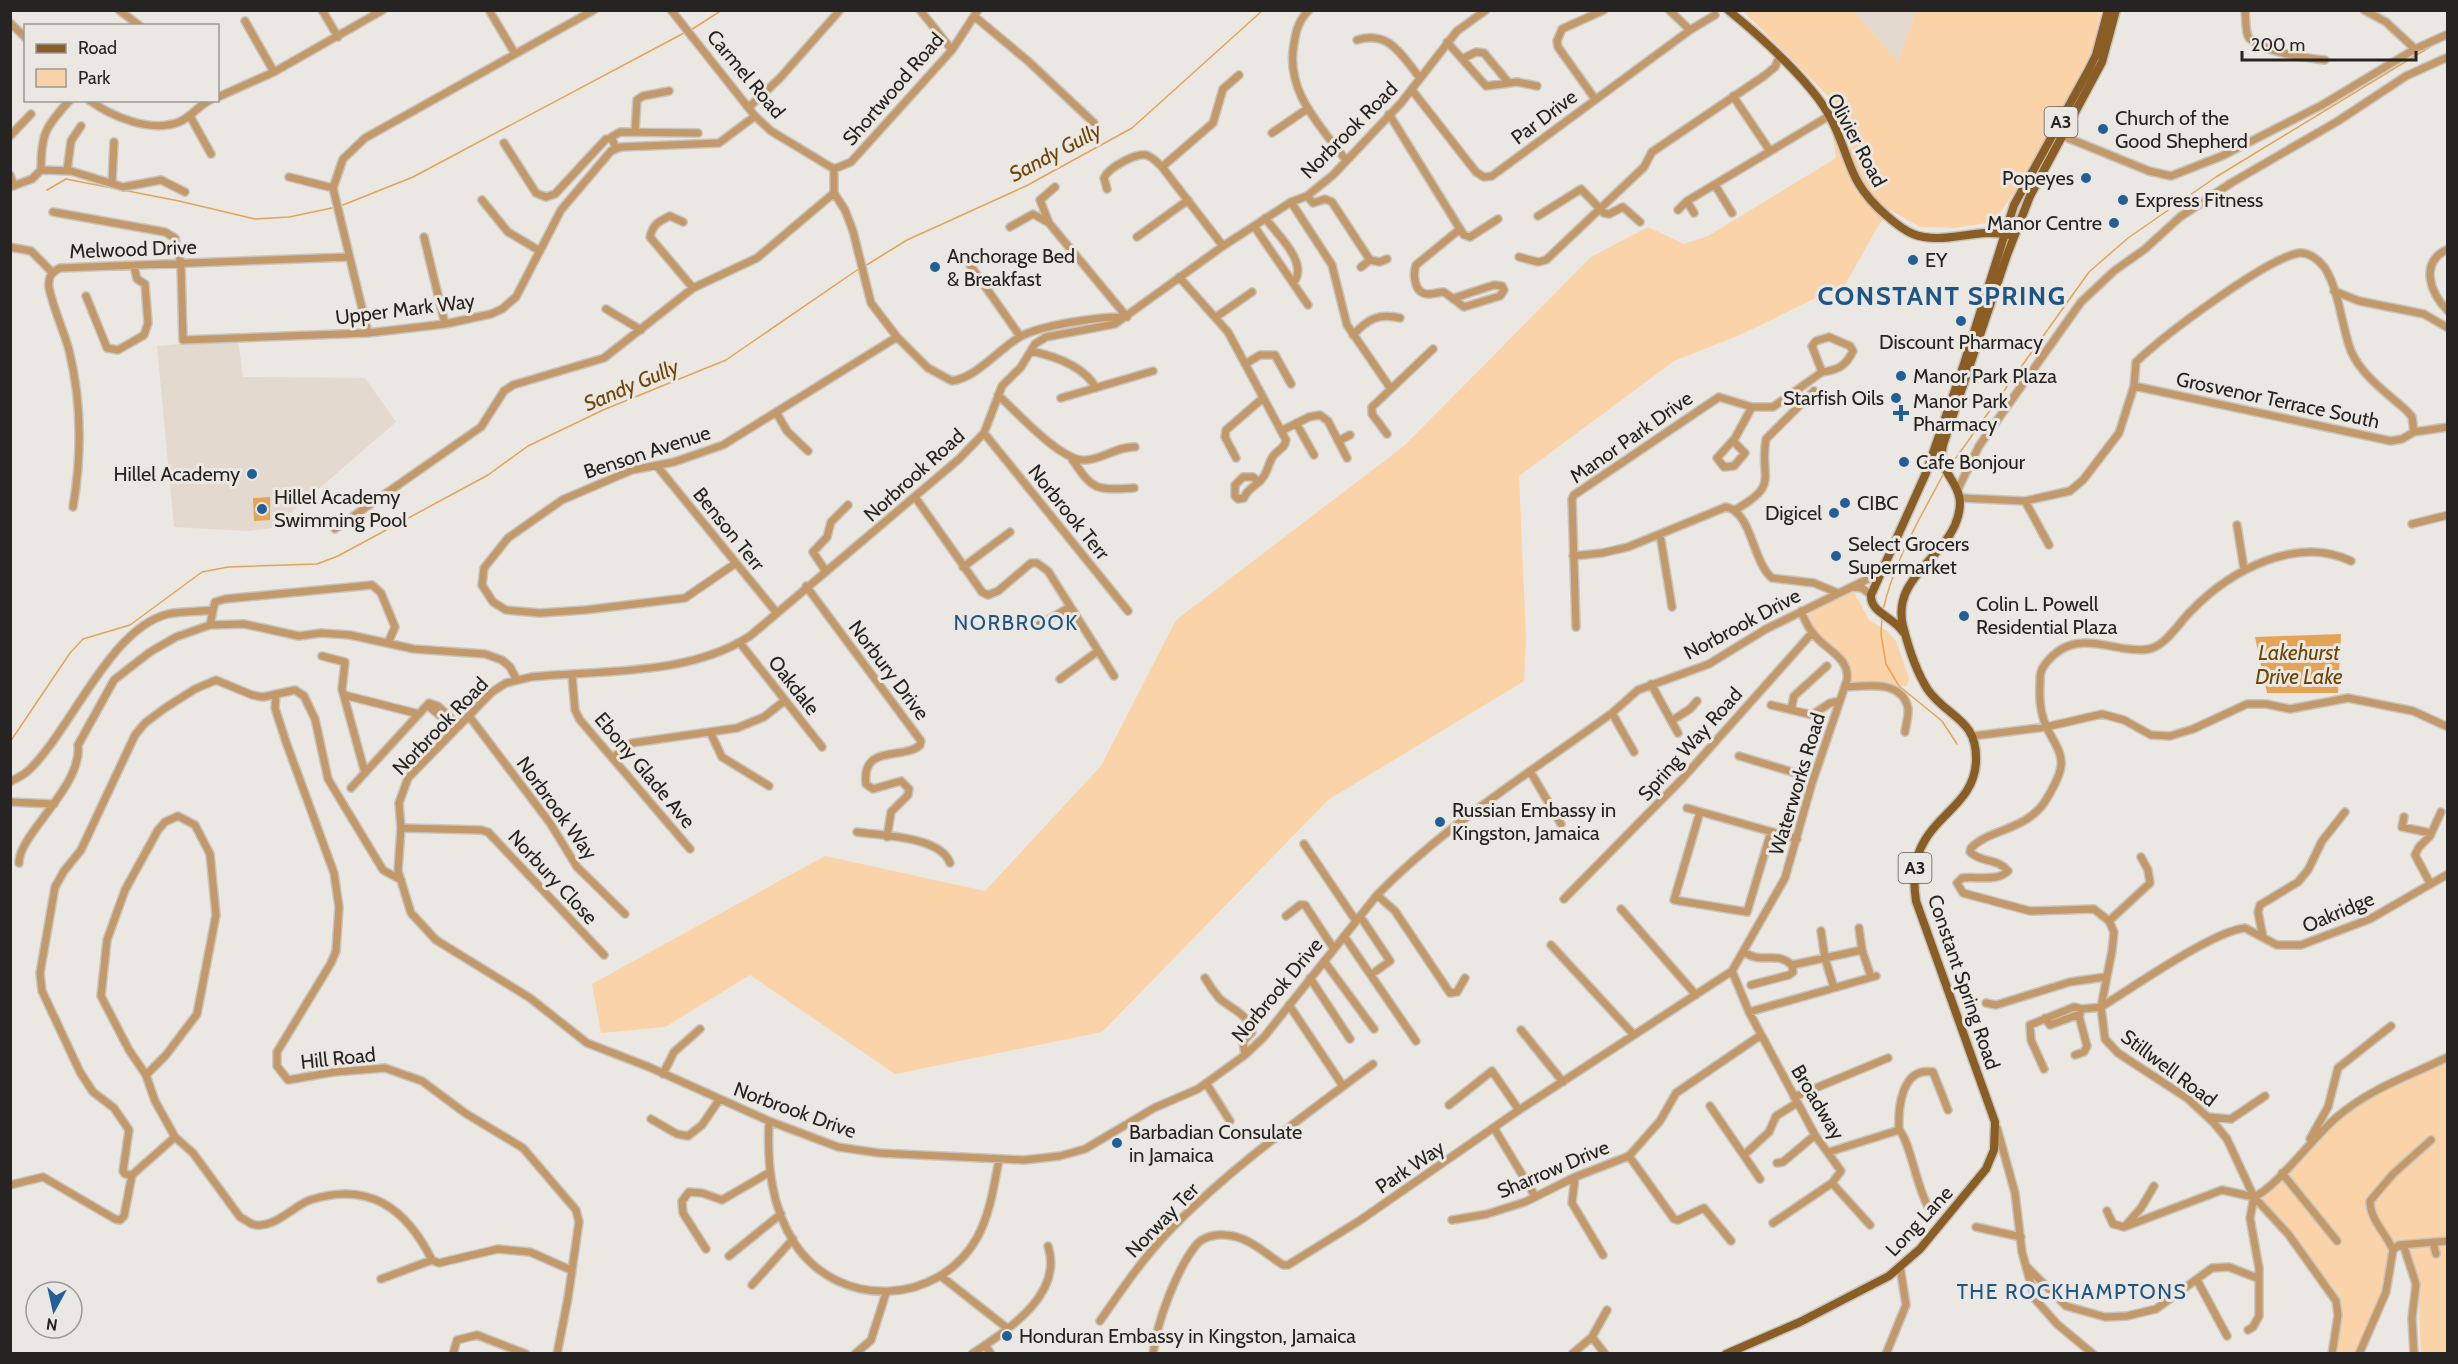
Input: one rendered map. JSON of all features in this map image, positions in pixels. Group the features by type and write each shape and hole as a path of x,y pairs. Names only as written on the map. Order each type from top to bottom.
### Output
{"main road":[{"name":"Olivier Road","path":"1728,10 1815,96 1829,116 1866,197 1905,231 1928,237 2003,234 2014,237"},
{"name":"A3","path":"1946,470 1943,445 2014,237 2030,196 2096,55 2108,10"},
{"name":"A3","path":"1871,595 1926,473 1964,364 2014,205 2102,62 2116,10"},
{"path":"1886,615 1904,595 1910,582 1954,527 1960,494 1946,470 1932,469 1899,536"},
{"path":"1871,595 1871,603 1899,625 1909,643"},
{"path":"1904,595 1902,621 1929,691 1960,718 1973,736"},
{"name":"Constant Spring Road","path":"1973,736 1976,751 1974,774 1955,808 1926,838 1917,855 1913,881 1916,901 1995,1122"},
{"name":"Long Lane","path":"1726,1353 1800,1322 1875,1285 1920,1249 1986,1169 1994,1150 1995,1122"}],"street":[{"path":"119,10 137,24"},
{"path":"322,10 338,37"},
{"path":"219,97 274,72 383,10"},
{"path":"489,10 514,52"},
{"path":"368,333 333,188 343,159 364,138 514,52 594,10"},
{"name":"Carmel Road","path":"671,10 755,116 771,131 834,169"},
{"path":"749,107 780,78 840,10"},
{"path":"920,10 952,50"},
{"path":"1309,10 1299,23 1291,61 1296,86 1307,109 1345,159"},
{"path":"1467,10 1471,20"},
{"name":"Norbrook Road","path":"400,880 398,871 401,828 399,803 404,784 500,686 517,680 692,662 710,657 740,642 959,459 984,433 1002,386 1021,367 1035,344 1046,337 1115,324 1265,218 1291,201 1307,196 1333,175 1345,159 1412,90 1448,42 1471,20 1486,10"},
{"path":"1595,99 1558,47 1557,41 1562,29 1604,10"},
{"path":"1669,10 1690,30"},
{"path":"2245,10 2246,33 2253,40 2291,56 2325,60"},
{"path":"2364,10 2386,22 2415,49"},
{"path":"976,13 1094,123"},
{"name":"Shortwood Road","path":"976,13 952,50 851,162 834,169 834,193 845,210 853,231 868,297 897,336 928,368 952,381 966,376 1020,336 1099,318 1127,317"},
{"name":"Par Drive","path":"1412,90 1476,172 1484,177 1496,174 1690,30 1716,15"},
{"path":"245,21 274,72"},
{"path":"10,23 24,37"},
{"path":"2059,134 2149,171 2171,176 2229,153 2322,105 2415,49 2448,33"},
{"path":"1357,40 1373,37 1387,40 1394,45 1420,78"},
{"path":"1448,42 1486,86 1508,82 1526,82 1537,86"},
{"path":"1462,59 1476,52 1484,53 1508,82"},
{"path":"2414,432 2412,417 2360,367 2351,352 2334,291 2325,269 2315,257 2299,254 2254,273 2136,362 2134,387 2119,434 2083,480 2070,492 2025,501 1960,494 1979,446 2081,302 2114,272 2145,249 2181,217 2231,183 2338,121 2406,76 2448,57"},
{"path":"1519,257 1538,262 1546,260 1644,167 1652,152 1764,76 1775,67 1779,58"},
{"path":"1162,167 1213,123 1224,89 1239,75"},
{"path":"635,132 637,100 643,96 669,91"},
{"path":"1733,96 1770,151"},
{"path":"10,175 12,187 32,179 41,170 41,141 44,131 68,102"},
{"path":"93,102 128,119 152,126 168,125 190,116 199,103"},
{"path":"1272,133 1307,109"},
{"path":"10,136 31,114"},
{"path":"1389,114 1464,235 1470,237 1498,219"},
{"path":"190,116 211,154"},
{"path":"610,138 616,148 719,143 755,116"},
{"path":"1678,210 1687,201 1829,116"},
{"path":"67,171 71,141 81,126"},
{"path":"504,143 536,193 546,197 555,194 606,139 621,132 698,133"},
{"path":"112,183 114,142"},
{"name":"Upper Mark Way","path":"181,264 183,340 368,333 445,324 491,314 510,304 516,297 561,210 607,155 616,148"},
{"path":"1107,189 1105,175 1137,155 1150,156 1162,167 1223,246"},
{"path":"41,170 67,171 129,187 161,180 185,192"},
{"path":"289,177 333,188"},
{"path":"1714,185 1732,213"},
{"path":"1055,187 1040,200 1049,223 1127,317"},
{"path":"1538,216 1578,189 1583,190 1600,209 1609,214 1623,207 1640,222"},
{"path":"335,529 481,427 504,391 513,385 594,363 611,354 693,288 757,258 834,193"},
{"path":"1307,196 1313,203 1325,199 1332,202 1370,260 1380,262 1387,259"},
{"path":"482,200 508,232 540,250"},
{"path":"1137,237 1188,200"},
{"path":"1291,201 1332,265 1347,325 1391,389"},
{"path":"1687,201 1695,213"},
{"path":"53,213 165,232 177,243 181,264"},
{"path":"1010,227 1033,214 1049,223"},
{"path":"683,222 670,216 658,221 653,226 650,237 693,288"},
{"path":"1265,218 1297,262 1299,274 1293,283"},
{"path":"1254,226 1308,305"},
{"path":"1454,298 1494,285 1502,286 1504,290 1500,296 1464,307 1459,306 1454,298 1441,292 1422,293 1415,279 1414,269 1460,229"},
{"path":"424,237 445,324"},
{"path":"10,247 31,251 52,272"},
{"path":"2448,249 2434,261 2428,276 2433,292 2448,311"},
{"name":"Melwood Drive","path":"74,507 80,466 80,425 68,349 49,288 48,279 52,272 60,268 349,257"},
{"path":"1360,267 1370,260"},
{"path":"970,265 1020,336"},
{"path":"86,296 107,348 118,350 144,334 148,323 145,284 136,279 134,266"},
{"path":"1179,278 1228,332 1281,431 1286,444 1273,456 1259,482"},
{"path":"2334,291 2375,305 2424,314 2448,328"},
{"path":"1216,317 1252,292"},
{"path":"606,309 641,330"},
{"path":"1353,335 1365,322 1378,315 1400,318"},
{"name":"Benson Avenue","path":"736,563 685,598 540,613 506,610 487,594 482,585 484,568 508,538 562,500 632,470 657,466 723,445 897,336"},
{"path":"1829,337 1852,348 1853,351 1845,364 1837,370 1822,372 1812,350 1813,343 1829,337"},
{"path":"1387,434 1371,411 1374,404 1433,349"},
{"path":"1031,351 1056,357 1087,376 1096,388"},
{"path":"1245,364 1260,356 1275,355 1291,384"},
{"path":"1061,398 1153,371"},
{"name":"Manor Park Drive","path":"1576,627 1572,500 1577,493 1719,397 1752,407 1773,407 1822,372"},
{"name":"Grosvenor Terrace South","path":"2134,387 2391,441 2402,439 2414,432 2448,427"},
{"path":"1735,510 1759,495 1764,484 1766,440 1814,391"},
{"path":"998,395 1072,459 1082,477 1096,487 1134,488"},
{"path":"1236,458 1225,437 1226,430 1263,398"},
{"path":"1733,441 1752,407"},
{"path":"776,412 787,431 808,452"},
{"path":"1281,431 1296,423 1320,416 1328,421 1347,458"},
{"path":"1296,423 1314,454"},
{"name":"Norbrook Terr","path":"984,433 1128,611"},
{"path":"1338,441 1350,435"},
{"path":"1072,459 1090,460 1125,447 1135,447"},
{"name":"Benson Terr","path":"657,466 776,612"},
{"path":"915,497 976,586 988,595 998,591 1031,563 1037,563 1048,571 1114,676"},
{"path":"2025,501 2049,545"},
{"path":"825,570 813,552 827,537 831,522 848,505"},
{"path":"1573,556 1602,553 1660,534 1721,507 1735,510 1741,517 1764,568 1772,578 1814,583 1838,593"},
{"path":"2412,524 2448,515"},
{"path":"2237,525 2244,569"},
{"path":"963,567 1010,532"},
{"path":"1660,534 1672,607"},
{"path":"2141,857 2149,875 2148,887 2109,921 2094,909 2030,911 1963,893 1957,883 1962,878 1972,876 1998,878 2008,871 2000,863 1975,857 1970,852 1976,843 2008,831 2027,819 2043,803 2062,765 2040,709 2041,669 2062,649 2076,644 2100,643 2149,649 2163,642 2194,607 2244,569 2298,552 2315,551 2337,554 2352,561"},
{"name":"Norbrook Drive","path":"400,880 411,913 436,940 530,998 587,1043 770,1122 853,1149 999,1159 1046,1159 1085,1149 1154,1108 1206,1083 1245,1055 1264,1037 1377,895 1396,875 1491,798 1612,712 1628,697 1651,684 1709,664 1801,611 1882,572"},
{"path":"210,625 215,602 225,599 372,585 381,593 394,627 388,643"},
{"name":"Norbury Drive","path":"806,586 920,738 920,746 917,749 878,757 870,765 866,784 873,789 898,781 908,786 908,795 891,812 887,837"},
{"path":"1850,587 1862,588 1871,595"},
{"path":"1035,627 1070,607"},
{"path":"10,782 30,769 46,750 94,680 133,633 166,615 213,610"},
{"name":"Waterworks Road","path":"1732,971 1785,878 1812,783 1848,673 1846,665 1812,633 1801,611"},
{"path":"19,863 20,851 54,804 73,772 80,754 78,745 114,680 150,651 176,637 210,625 244,624 299,636 321,633 340,634 414,649 485,654 502,660 510,667 517,680"},
{"name":"Spring Way Road","path":"1564,899 1683,778 1812,633"},
{"name":"Oakdale","path":"740,642 822,747"},
{"path":"1060,679 1098,651"},
{"path":"322,656 345,662 342,686 365,772"},
{"path":"1791,710 1794,696 1827,666"},
{"name":"Ebony Glade Ave","path":"572,675 575,710 580,720 690,849"},
{"path":"132,1175 125,1174 123,1171 129,1130 114,1108 93,1092 80,1072 42,991 40,973 55,887 64,871 81,850 126,750 145,723 195,689 216,680 252,695 276,695 287,690 295,690 304,696 315,719 328,779 383,870 400,880"},
{"path":"1651,684 1678,733"},
{"path":"1845,687 1884,686 1899,694 1908,708 1905,732"},
{"name":"Hill Road","path":"276,695 275,708 286,742 334,873 339,907 334,957 277,1052 277,1066 288,1080 370,1069 385,1068 399,1072 422,1081 465,1113 523,1148 576,1210 578,1236 557,1353"},
{"path":"344,695 419,714"},
{"path":"1973,736 2046,727 2111,715 2151,735 2170,736 2193,729 2247,704 2266,704 2290,709 2348,698 2413,711 2448,727"},
{"path":"612,758 632,743 711,734 737,728 764,717 784,701"},
{"path":"1671,721 1690,709 1697,701"},
{"path":"1771,705 1812,715 1840,701"},
{"path":"351,788 427,705 457,728"},
{"path":"1612,712 1634,752"},
{"name":"Norbrook Way","path":"469,716 550,823 577,867 625,914"},
{"path":"711,734 722,757 769,786"},
{"path":"1739,756 1799,774 1800,778 1784,836"},
{"path":"1530,771 1561,824"},
{"path":"10,802 54,804"},
{"path":"1687,808 1797,839"},
{"path":"1700,812 1674,900 1747,912 1771,832"},
{"path":"2263,937 2258,912 2260,905 2298,882 2308,870 2322,841 2345,812"},
{"path":"2430,883 2415,855 2431,833 2441,812"},
{"path":"146,1075 166,1055 197,1014 216,915 210,854 195,825 178,816 165,822 142,855 125,890 106,940 101,996 129,1050 146,1075 155,1101 175,1137 193,1153 240,1217 250,1224 260,1225 287,1214 308,1201 344,1195 365,1195 399,1212 421,1238 432,1260 439,1263 481,1251 510,1250 530,1252 571,1270"},
{"path":"2404,817 2402,827 2431,833"},
{"name":"Norbury Close","path":"401,828 488,832 604,955"},
{"path":"857,832 937,846 943,850 950,863"},
{"path":"1304,844 1390,961 1376,971"},
{"name":"Oakridge","path":"2101,1007 2207,943 2240,928 2249,929 2277,945 2301,945 2370,919 2448,874"},
{"path":"1377,895 1395,911 1450,993 1456,992 1465,978"},
{"path":"1286,916 1300,905 1305,906 1334,949"},
{"path":"1621,909 1696,995"},
{"name":"Stillwell Road","path":"2109,921 2114,932 2101,1007 2103,1032 2110,1046 2187,1098 2208,1117 2227,1139 2254,1197 2250,1218 2259,1268 2257,1278 2259,1316 2253,1327 2248,1330"},
{"path":"1749,1012 1874,976 1862,950 1859,928"},
{"path":"1821,931 1825,958 1834,988"},
{"path":"1344,936 1416,1041"},
{"path":"1551,945 1634,1035"},
{"path":"1744,952 1757,959 1779,957 1792,965 1862,950"},
{"path":"1324,961 1374,1029"},
{"path":"1751,985 1789,975 1793,972 1792,965"},
{"name":"Park Way","path":"1153,1353 1155,1338 1173,1287 1196,1244 1208,1236 1227,1234 1245,1240 1283,1265 1288,1265 1359,1221 1519,1110 1732,971"},
{"name":"Broadway","path":"1732,971 1749,1012 1815,1135 1841,1171 1832,1183"},
{"path":"1986,1003 1996,1005 2070,982 2106,977"},
{"path":"1204,978 1220,998 1246,1018 1251,1026 1252,1032 1243,1042 1245,1055"},
{"path":"1310,978 1350,1039"},
{"path":"1288,1005 1343,1086"},
{"path":"2044,1069 2029,1030 2030,1025 2074,1007 2081,1013 2087,1047 2084,1052 2074,1055"},
{"path":"2081,1013 2101,1007"},
{"path":"2308,1144 2328,1107 2337,1068 2391,1026"},
{"path":"663,1074 674,1052 700,1029"},
{"path":"1521,1030 1563,1082"},
{"name":"Sharrow Drive","path":"1452,1220 1487,1214 1629,1156 1660,1121 1676,1093 1761,1035"},
{"path":"2254,1197 2261,1194 2308,1144 2358,1100 2382,1085 2448,1057"},
{"path":"1744,1155 1769,1132 1776,1116 1796,1100 1888,1058"},
{"name":"Norway Ter","path":"1100,1321 1131,1276 1170,1230 1277,1136 1373,1064"},
{"path":"1449,1105 1492,1071 1519,1110"},
{"path":"1929,1208 1915,1177 1905,1138 1899,1130 1901,1095 1913,1077 1925,1071 1933,1072 1948,1110"},
{"path":"1206,1083 1230,1121"},
{"path":"2208,1117 2231,1119 2265,1096"},
{"path":"651,1119 677,1134 688,1136 702,1125 719,1100"},
{"path":"1710,1106 1760,1179"},
{"path":"770,1122 770,1172 781,1214 793,1239 818,1269 855,1288 886,1293 917,1288 942,1277 962,1258 985,1222 999,1159"},
{"path":"1995,1122 2015,1193 2026,1266 2038,1304 2093,1353"},
{"path":"1494,1128 1535,1196"},
{"path":"1829,1152 1899,1130"},
{"path":"1777,1163 1783,1162 1815,1135"},
{"path":"10,1185 43,1177 118,1221 124,1216 132,1175 175,1137"},
{"path":"2396,1247 2376,1223 2370,1210 2370,1201 2393,1174 2431,1140"},
{"path":"1629,1156 1674,1219 1678,1220 1704,1208 1731,1241"},
{"path":"706,1250 683,1213 682,1201 689,1192 702,1193 722,1200 770,1172"},
{"path":"2282,1173 2294,1186 2295,1193 2335,1241"},
{"path":"1575,1177 1572,1203 1603,1255"},
{"path":"1773,1223 1832,1183 1870,1226"},
{"path":"2124,1227 2141,1208 2154,1186"},
{"path":"2107,1211 2114,1224 2124,1227 2222,1190 2254,1197 2289,1234 2336,1301 2338,1315 2332,1353"},
{"path":"729,1256 781,1214"},
{"path":"1976,1227 2021,1237"},
{"path":"752,1285 793,1239"},
{"path":"2396,1247 2448,1241"},
{"path":"2433,1242 2436,1254"},
{"path":"972,1353 1030,1308 1050,1276 1053,1262 1048,1246"},
{"path":"2359,1353 2386,1292 2396,1247"},
{"path":"2396,1247 2404,1247 2416,1284 2412,1318 2414,1353"},
{"path":"381,1279 432,1260"},
{"path":"1886,1353 1906,1305 1900,1266"},
{"path":"2026,1266 2066,1306 2105,1317 2127,1316 2156,1309 2212,1268 2229,1267 2257,1278"},
{"path":"942,1277 1007,1328"},
{"path":"2197,1280 2227,1336"},
{"path":"855,1353 871,1340 886,1293"},
{"path":"1572,1353 1592,1337 1608,1310"},
{"path":"453,1353 457,1340 477,1335 526,1353"},
{"path":"1592,1337 1605,1353"},
{"path":"985,1345 991,1353"}],"shaded area":[{"path":"1854,11 1916,11 1898,62"},
{"name":"Hillel Academy","path":"238,339 243,377 365,378 396,422 273,528 248,531 174,527 157,346"}],"green space":[{"path":"1743,11 1854,11 1898,62 1916,11 2101,11 2093,48 2036,163 1993,222 1955,228 1920,227 1890,210 1877,228 1846,283 1740,335 1674,361 1519,476 1526,639 1524,681 1328,800 1102,1032 895,1074 750,975 665,1027 601,1033 592,984 825,856 985,891 1101,766 1176,620 1404,446 1591,257 1648,227 1684,244 1708,236 1836,158 1827,95"},
{"path":"1854,592 1869,620 1887,631 1896,641 1909,678 1907,686 1857,684 1848,680 1845,657 1816,632 1808,614 1835,598"},
{"path":"2447,1061 2447,1353 2421,1353 2418,1284 2404,1243 2394,1242 2373,1209 2373,1201 2433,1142 2433,1135 2387,1175 2366,1200 2368,1217 2389,1249 2384,1277 2373,1316 2354,1353 2335,1353 2341,1317 2338,1301 2256,1198 2338,1120 2383,1088"}],"water":[{"name":"Hillel Academy Swimming Pool","path":"270,497 270,520 254,521 253,498"},
{"name":"Lakehurst Drive Lake","path":"2341,634 2338,693 2267,693 2255,637"}],"waterway":[{"path":"691,30 722,10"},
{"name":"Sandy Gully","path":"865,266 907,240 1026,186 1132,128 1263,10"},
{"path":"343,205 413,177 684,33"},
{"path":"1948,469 2089,272 2128,238 2216,177 2433,45"},
{"path":"47,190 66,179 179,201 255,219 289,217 332,208"},
{"name":"Sandy Gully","path":"10,742 70,653 83,639 130,625 202,572 228,567 317,564 338,556 488,475 528,446 603,410 726,360 860,268"},
{"path":"1883,610 1901,557 1943,475"},
{"path":"1882,617 1881,634 1886,664 1899,686 1942,721 1957,744"}],"place":[{"name":"Church of the Good Shepherd","path":"2103,129"},
{"name":"Popeyes","path":"2086,178"},
{"name":"Express Fitness","path":"2123,200"},
{"name":"Manor Centre","path":"2114,223"},
{"name":"EY","path":"1913,260"},
{"name":"Anchorage Bed & Breakfast","path":"935,267"},
{"name":"Discount Pharmacy","path":"1961,321"},
{"name":"Manor Park Plaza","path":"1901,376"},
{"name":"Starfish Oils","path":"1896,398"},
{"name":"Manor Park Pharmacy","path":"1901,413"},
{"name":"Cafe Bonjour","path":"1904,462"},
{"name":"Hillel Academy","path":"252,474"},
{"name":"CIBC","path":"1845,503"},
{"name":"Hillel Academy Swimming Pool","path":"262,509"},
{"name":"Digicel","path":"1834,513"},
{"name":"Select Grocers Supermarket","path":"1836,556"},
{"name":"Colin L. Powell Residential Plaza","path":"1964,616"},
{"name":"Russian Embassy in Kingston, Jamaica","path":"1440,822"},
{"name":"Barbadian Consulate in Jamaica","path":"1117,1143"},
{"name":"Honduran Embassy in Kingston, Jamaica","path":"1007,1336"}],"district":[{"name":"CONSTANT SPRING","path":"1942,296"},
{"name":"NORBROOK","path":"1016,622"},
{"name":"THE ROCKHAMPTONS","path":"2072,1291"}]}
